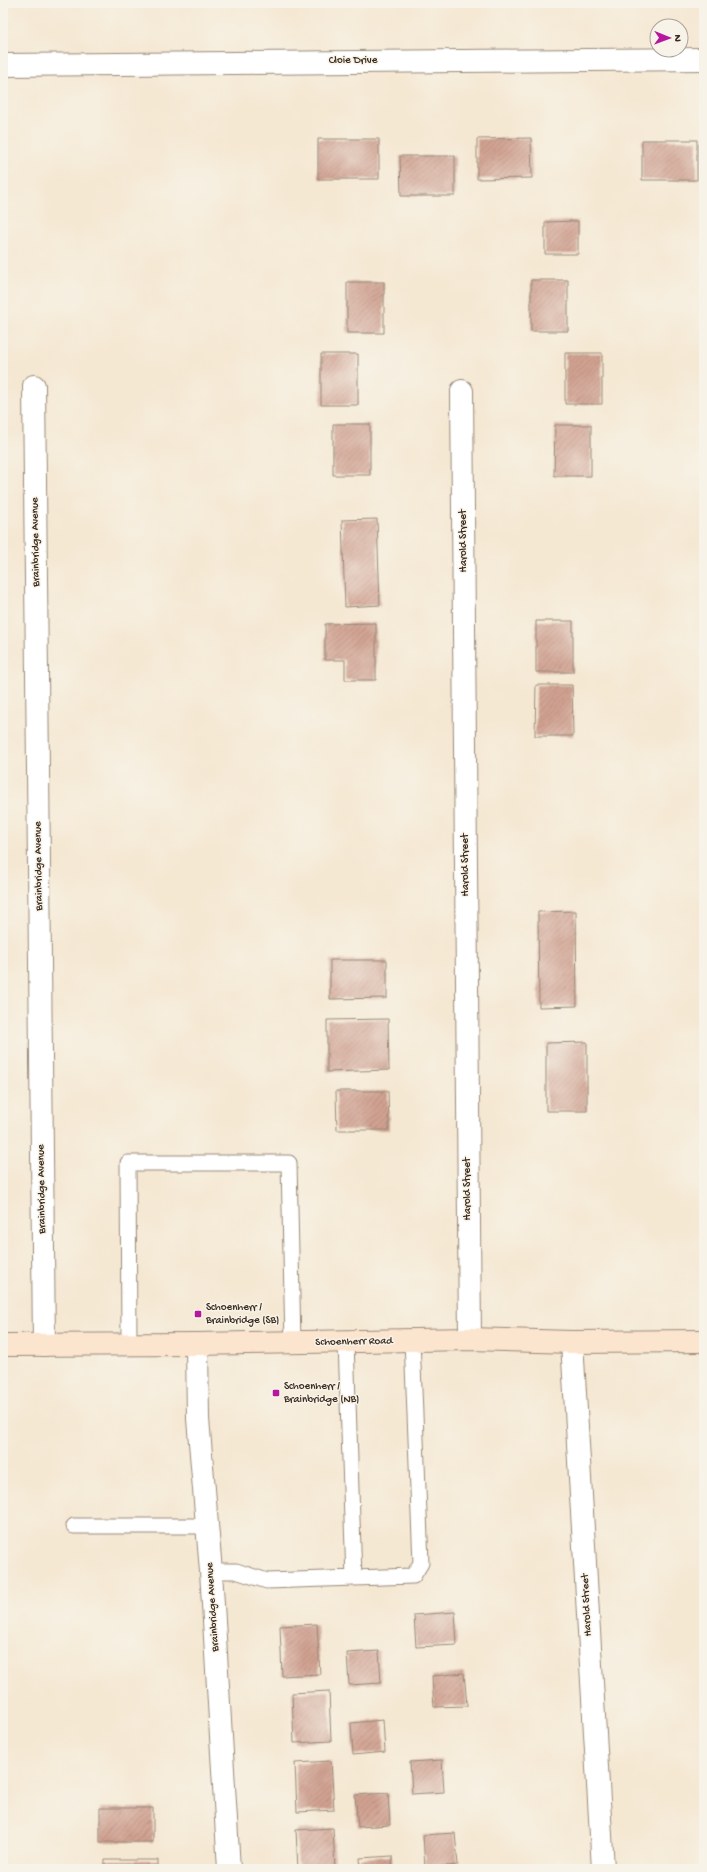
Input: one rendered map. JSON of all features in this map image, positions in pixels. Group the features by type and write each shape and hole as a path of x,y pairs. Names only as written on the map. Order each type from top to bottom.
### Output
{"main road":[{"name":"Schoenherr Road","path":"3,1345 293,1343 470,1339 572,1342 704,1341"}],"street":[{"name":"Cloie Drive","path":"3,64 704,59"},
{"name":"Brainbridge Avenue","path":"34,386 44,1345"},
{"name":"Harold Street","path":"462,391 470,1339"},
{"name":"Harold Street","path":"572,1342 603,1869"},
{"name":"Brainbridge Avenue","path":"197,1344 198,1419 208,1526 229,1869"}],"lane":[{"path":"129,1344 128,1163 289,1163 293,1343"},
{"path":"211,1570 236,1571 267,1581 413,1576 421,1563 412,1340"},
{"path":"346,1342 354,1578"},
{"path":"74,1526 208,1526"}],"building":[{"path":"531,138 532,178 477,179 477,139"},
{"path":"318,139 379,139 379,179 318,179"},
{"path":"642,140 697,140 697,180 642,180"},
{"path":"400,156 455,156 455,196 401,196"},
{"path":"578,221 578,254 545,254 545,222"},
{"path":"531,280 568,280 568,331 531,331"},
{"path":"347,282 384,282 384,333 347,333"},
{"path":"565,353 602,353 602,404 565,404"},
{"path":"321,354 358,354 358,405 321,405"},
{"path":"333,424 370,424 370,475 333,475"},
{"path":"555,425 591,425 591,476 554,476"},
{"path":"377,519 380,605 345,607 342,520"},
{"path":"536,621 573,621 573,672 536,672"},
{"path":"376,623 376,680 345,680 345,660 325,660 325,624"},
{"path":"536,685 572,685 573,736 535,736"},
{"path":"576,911 577,1006 539,1007 538,912"},
{"path":"330,960 387,960 387,998 330,999"},
{"path":"388,1019 389,1070 327,1072 327,1020"},
{"path":"587,1042 587,1111 546,1111 546,1043"},
{"path":"336,1091 388,1091 389,1130 337,1130"},
{"path":"455,1612 457,1645 416,1647 414,1615"},
{"path":"317,1624 320,1674 282,1676 280,1626"},
{"path":"379,1651 381,1683 349,1685 347,1653"},
{"path":"464,1673 467,1706 434,1707 432,1676"},
{"path":"329,1691 331,1741 294,1743 292,1693"},
{"path":"383,1720 385,1752 353,1755 351,1723"},
{"path":"442,1760 444,1792 412,1794 410,1762"},
{"path":"331,1761 334,1810 297,1812 295,1763"},
{"path":"388,1793 390,1825 358,1827 355,1795"},
{"path":"100,1808 153,1808 153,1842 100,1842"},
{"path":"333,1828 335,1869 298,1869 296,1830"},
{"path":"455,1833 458,1865 425,1868 423,1835"},
{"path":"392,1856 393,1869 361,1869 360,1858"},
{"path":"105,1860 158,1860 158,1869 105,1869"}],"place":[{"name":"Schoenherr / Brainbridge (SB)","path":"198,1314"},
{"name":"Schoenherr / Brainbridge (NB)","path":"276,1393"}]}
